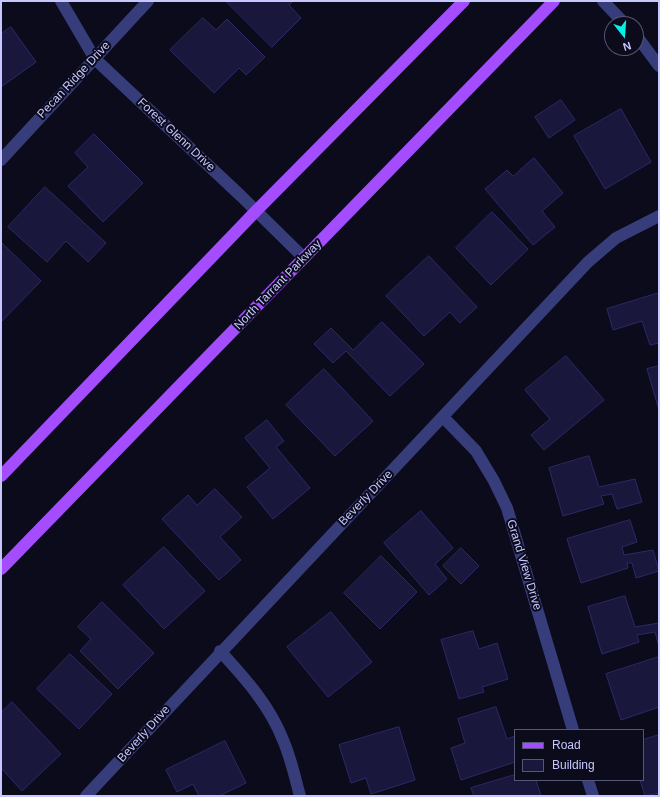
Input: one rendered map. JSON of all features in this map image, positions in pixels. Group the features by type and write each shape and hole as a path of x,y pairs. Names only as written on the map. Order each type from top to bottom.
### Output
{"main road":[{"path":"1,476 256,211 464,1"},
{"name":"North Tarrant Parkway","path":"1,569 554,1"}],"street":[{"name":"Forest Glenn Drive","path":"60,1 94,59 304,258"},
{"name":"Pecan Ridge Drive","path":"1,160 148,1"},
{"path":"603,1 617,16"},
{"path":"644,46 659,66"},
{"name":"Beverly Drive","path":"86,796 220,651 588,262 616,238 659,216"},
{"name":"Grand View Drive","path":"443,417 476,451 494,481 507,508 573,729"},
{"path":"220,651 258,694 273,719 284,741 300,796"},
{"path":"588,781 593,796"}],"building":[{"path":"226,1 293,1 289,5 301,18 272,47"},
{"path":"203,18 216,30 227,19 265,57 246,75 239,68 214,93 170,50"},
{"path":"11,27 36,62 1,87 1,34"},
{"path":"561,100 575,120 549,138 535,117"},
{"path":"621,109 651,162 605,189 574,136"},
{"path":"94,134 143,183 103,222 68,186 88,167 75,153"},
{"path":"534,158 563,193 542,211 555,227 533,245 485,189 507,170 513,176"},
{"path":"45,187 106,243 88,262 66,241 47,262 8,227"},
{"path":"492,212 528,249 491,285 456,248"},
{"path":"1,242 41,281 1,322"},
{"path":"429,256 477,307 460,323 450,312 424,336 386,296"},
{"path":"659,293 659,343 650,345 642,321 613,330 607,309"},
{"path":"382,322 424,364 390,396 346,351 333,363 314,344 331,328 353,350"},
{"path":"566,356 604,400 544,450 531,435 550,419 525,390"},
{"path":"659,366 659,410 647,369"},
{"path":"324,369 373,421 335,456 286,405"},
{"path":"267,420 284,441 276,447 310,488 273,519 247,487 270,468 245,438"},
{"path":"589,456 599,487 635,479 642,502 617,509 612,494 601,496 604,504 563,516 549,468"},
{"path":"215,489 242,517 220,537 241,560 219,580 162,519 188,495 197,505"},
{"path":"421,511 453,548 435,564 447,579 429,595 384,543"},
{"path":"630,520 637,542 622,547 624,555 653,550 659,571 636,578 632,563 627,563 628,568 581,583 567,539"},
{"path":"164,547 205,591 164,629 123,585"},
{"path":"461,548 479,566 461,584 443,566"},
{"path":"381,556 417,592 380,629 344,593"},
{"path":"625,596 635,627 659,623 659,647 655,632 637,635 639,642 602,654 588,607"},
{"path":"102,602 154,653 118,689 80,651 91,639 78,627"},
{"path":"331,612 372,662 328,697 287,647"},
{"path":"473,631 479,649 497,643 508,679 482,687 484,692 459,699 441,640"},
{"path":"70,654 112,694 79,729 37,689"},
{"path":"659,657 659,707 621,720 606,674"},
{"path":"12,702 61,754 22,791 1,768 1,713"},
{"path":"496,707 507,739 514,736 514,762 461,780 451,748 465,743 458,719"},
{"path":"399,727 415,780 371,794 366,778 351,783 339,745"},
{"path":"659,735 659,793 645,796 640,781 644,781 644,740"},
{"path":"225,741 246,783 219,796 199,796 193,784 177,792 166,770"},
{"path":"514,775 514,781 536,781 541,796 474,796 471,788"}]}
